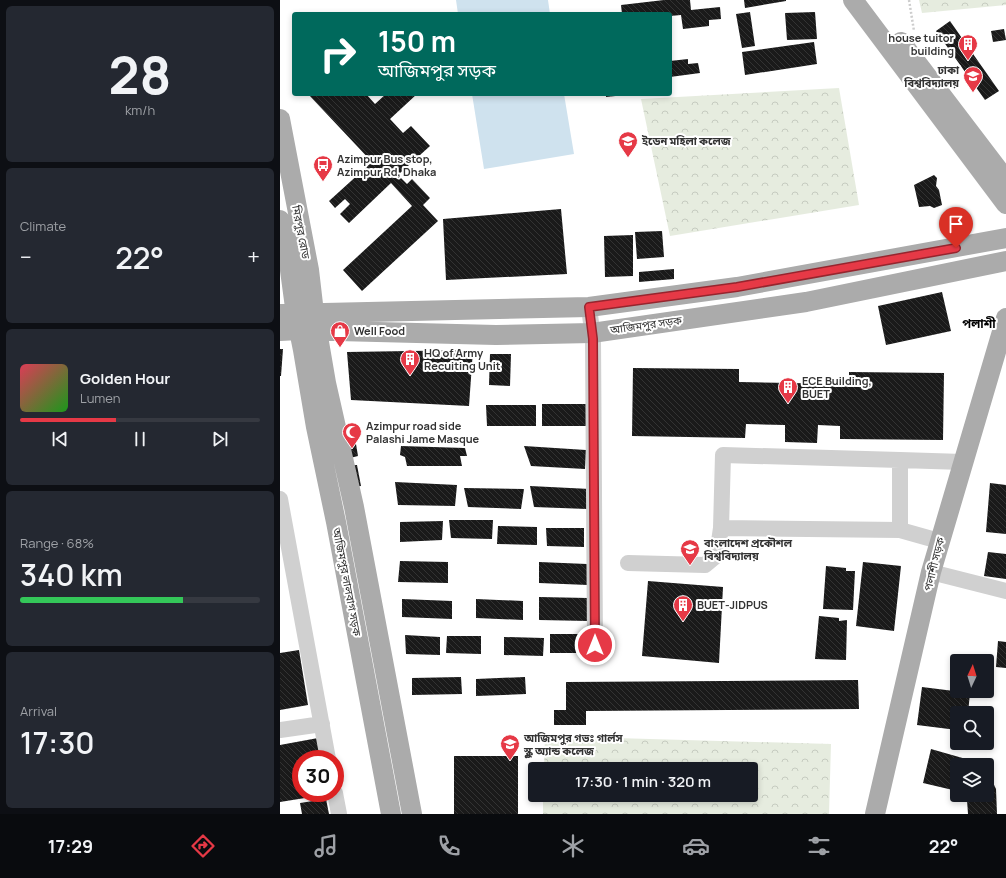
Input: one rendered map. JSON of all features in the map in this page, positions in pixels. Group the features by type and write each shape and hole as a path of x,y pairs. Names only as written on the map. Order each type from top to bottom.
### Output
{"main road":[{"path":"853,0 1006,204"},
{"path":"868,0 1006,180"},
{"name":"মিরপুর রোড","path":"280,118 308,270 301,328"},
{"name":"মিরপুর রোড","path":"280,220 301,328"},
{"path":"412,814 354,507 326,383 301,328 589,307 737,287 1006,238"},
{"name":"আজিমপুর সড়ক","path":"301,328 496,335 592,332 806,302 1006,261"},
{"name":"পলাশী সড়ক","path":"875,814 939,541 1006,318"},
{"name":"আজিমপুর লালবাগ সড়ক","path":"301,328 316,427 336,522 391,814"}],"street":[{"path":"589,307 592,332 595,645"},
{"path":"628,563 705,565 717,554 721,528 723,455 963,462"},
{"path":"900,460 900,530"},
{"path":"280,499 326,750"},
{"path":"721,528 900,530 939,541"},
{"path":"931,572 1006,591"},
{"path":"280,730 322,724"},
{"path":"337,802 339,814"}],"green space":[{"path":"919,0 1006,0 1006,5 922,13"},
{"path":"839,88 859,205 670,236 641,99"},
{"path":"545,736 831,744 829,814 543,814 543,802 758,802 758,762 544,762"}],"water":[{"path":"456,0 548,0 550,12 458,12"},
{"path":"472,96 564,96 574,154 484,169"}],"building":[{"path":"664,0 690,0 691,10 720,7 721,19 709,20 709,26 683,29 681,15 672,16 672,12 622,12 621,5"},
{"path":"744,0 786,0 786,1 745,8"},
{"path":"750,12 755,46 742,48 736,14"},
{"path":"815,12 817,39 787,40 785,13"},
{"name":"house tuitor building","path":"950,21 999,91 985,100 936,31"},
{"path":"1004,29 1006,40 993,42 991,31"},
{"path":"814,42 817,64 745,75 742,52"},
{"path":"688,59 688,64 698,63 700,73 672,77 672,61"},
{"path":"310,96 368,96 375,104 384,96 415,96 390,119 403,133 411,126 430,146 398,175 407,184 412,179 430,198 423,205 438,221 362,291 343,270 412,206 391,183 349,223 340,214 350,204 345,199 335,208 329,201 372,162"},
{"path":"934,175 937,178 936,186 939,190 942,205 934,208 930,206 919,207 914,185"},
{"path":"561,209 567,274 446,280 443,219"},
{"path":"662,231 664,257 637,259 635,232"},
{"path":"633,235 633,276 605,277 604,236"},
{"path":"674,269 674,279 639,282 639,272"},
{"path":"942,292 951,331 886,345 878,306"},
{"path":"280,349 283,349 281,376 280,376"},
{"name":"HQ of Army Recuiting Unit","path":"473,350 469,406 351,400 347,352"},
{"path":"490,354 511,354 510,386 489,385"},
{"name":"ECE Building, BUET","path":"633,368 739,369 739,382 849,384 849,372 944,373 943,440 840,439 840,426 818,425 817,443 785,442 785,425 746,424 745,438 632,436"},
{"path":"542,404 589,404 588,426 542,426"},
{"path":"486,405 536,405 536,426 487,426"},
{"name":"Azimpur road side Palashi Jame Masque","path":"355,438 358,456 350,458 347,442"},
{"path":"401,446 465,448 467,456 460,456 462,466 407,466 405,457 400,455"},
{"path":"524,446 586,450 585,469 531,466"},
{"path":"346,465 357,465 361,486 351,487"},
{"path":"395,482 457,485 455,506 398,505"},
{"path":"990,483 1006,485 1006,534 986,532"},
{"path":"530,486 590,489 587,509 534,507"},
{"path":"464,488 524,489 521,509 468,507"},
{"path":"449,520 493,520 492,539 451,538"},
{"path":"443,521 442,540 400,542 400,522"},
{"path":"498,526 537,527 537,545 497,544"},
{"path":"546,528 584,528 584,547 547,546"},
{"path":"988,552 1006,554 1006,579 984,576"},
{"path":"400,561 448,562 448,583 398,582"},
{"path":"539,562 587,564 588,585 539,583"},
{"path":"863,562 901,566 894,631 856,626"},
{"path":"826,566 846,568 846,571 855,571 853,610 823,609"},
{"name":"BUET-JIDPUS","path":"648,581 723,587 719,663 642,656"},
{"path":"539,597 588,598 588,621 539,620"},
{"path":"402,599 452,601 452,619 402,617"},
{"path":"476,599 523,601 523,620 476,618"},
{"path":"819,616 839,618 839,621 847,620 846,660 815,659"},
{"path":"550,634 591,634 591,653 550,653"},
{"path":"405,635 440,637 440,655 406,654"},
{"path":"447,636 481,636 481,654 446,653"},
{"path":"504,637 544,638 543,656 504,655"},
{"path":"998,641 1006,642 1006,668 996,667"},
{"path":"299,650 308,705 280,710 280,653"},
{"path":"461,677 462,694 412,695 412,678"},
{"path":"525,677 526,694 476,696 476,679"},
{"path":"858,680 859,709 586,711 586,725 554,725 554,710 566,710 566,682"},
{"path":"922,687 950,690 950,698 970,698 969,706 950,706 950,729 917,725"},
{"path":"318,738 320,750 292,750 292,800 280,802 280,745"},
{"path":"931,749 962,758 950,758 950,789 923,783"},
{"path":"454,756 518,756 518,814 454,814"},
{"path":"994,785 996,789 997,814 968,814 967,802 994,802"},
{"path":"327,802 329,814 302,814 300,803"}],"place":[{"name":"house tuitor building","path":"968,61"},
{"name":"ঢাকা বিশ্ববিদ্যালয়","path":"973,93"},
{"name":"ইডেন মহিলা কলেজ","path":"628,158"},
{"name":"Azimpur Bus stop, Azimpur Rd, Dhaka","path":"323,182"},
{"name":"Well Food","path":"340,348"},
{"name":"HQ of Army Recuiting Unit","path":"410,376"},
{"name":"ECE Building, BUET","path":"788,404"},
{"name":"Azimpur road side Palashi Jame Masque","path":"352,449"},
{"name":"বাংলাদেশ প্রকৌশল বিশ্ববিদ্যালয়","path":"690,566"},
{"name":"BUET-JIDPUS","path":"683,622"},
{"name":"আজিমপুর গভঃ গার্লস স্কুল অ্যান্ড কলেজ","path":"510,761"}],"district":[{"name":"পলাশী","path":"979,324"}],"route":[{"path":"595,645 593,339 589,307 737,287 956,248"}]}
